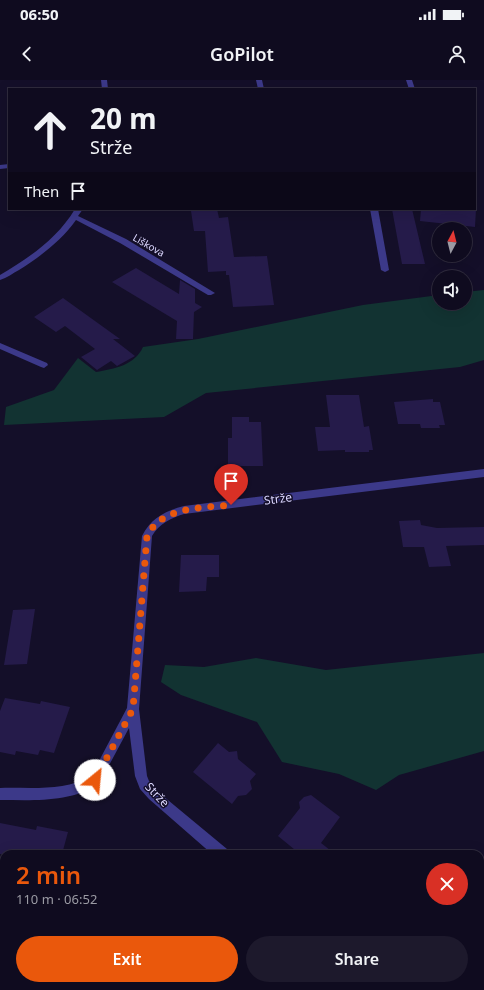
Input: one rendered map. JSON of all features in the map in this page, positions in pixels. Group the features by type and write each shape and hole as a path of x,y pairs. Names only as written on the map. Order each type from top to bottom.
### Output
{"street":[{"path":"0,278 43,252 75,217 78,210"},
{"path":"374,210 385,270"},
{"name":"Liškova","path":"75,217 123,241 211,293"},
{"path":"0,346 44,365"},
{"name":"Strže","path":"217,850 144,785 138,757 133,709 147,536 152,526 170,514 184,510 484,473"},
{"path":"0,794 58,792 80,789 88,786 95,780 133,709"}],"green space":[{"path":"484,290 484,360 460,367 206,393 164,417 4,425 6,407 54,390 78,358 96,372 117,368 129,362 135,358 143,347 198,339 363,305 432,296 432,310 472,310 472,291"},
{"path":"484,653 484,751 399,775 376,790 339,774 282,762 257,722 181,695 161,682 165,665 204,667 256,658 326,670"}],"building":[{"path":"217,210 219,218 228,217 234,257 267,256 274,305 233,307 229,275 226,275 226,271 208,272 205,231 194,231 191,211"},
{"path":"392,210 412,210 425,264 402,264"},
{"path":"421,210 476,210 475,227 472,227 472,222 420,221"},
{"path":"136,268 179,294 180,280 195,289 195,303 202,307 194,312 193,339 176,339 177,321 112,282"},
{"path":"63,298 120,339 113,339 135,356 117,366 111,361 97,370 81,357 95,349 65,326 56,332 34,317"},
{"path":"326,395 359,395 364,427 369,426 373,450 369,450 369,452 345,452 345,450 318,451 315,427 330,427"},
{"path":"433,399 433,402 440,402 445,425 439,425 440,428 421,428 420,424 398,424 394,402"},
{"path":"232,417 249,417 249,422 261,422 263,466 228,466 228,438 232,438"},
{"path":"420,520 421,525 437,528 484,527 484,545 446,546 451,566 429,567 424,547 403,547 399,521"},
{"path":"181,555 219,555 219,577 207,577 206,591 179,592"},
{"path":"35,609 27,664 4,665 13,610"},
{"path":"5,698 40,704 41,701 70,707 54,753 40,750 38,755 16,751 15,755 0,752 0,711"},
{"path":"218,743 229,752 237,751 238,759 256,774 250,781 252,789 246,795 238,796 232,804 193,772"},
{"path":"311,795 340,817 321,843 330,850 295,850 278,836 300,808 299,802 304,797"},
{"path":"0,823 36,830 37,826 68,832 63,850 0,850"}],"route":[{"path":"95,780 133,709 147,536 152,526 170,514 184,510 231,505"}]}
